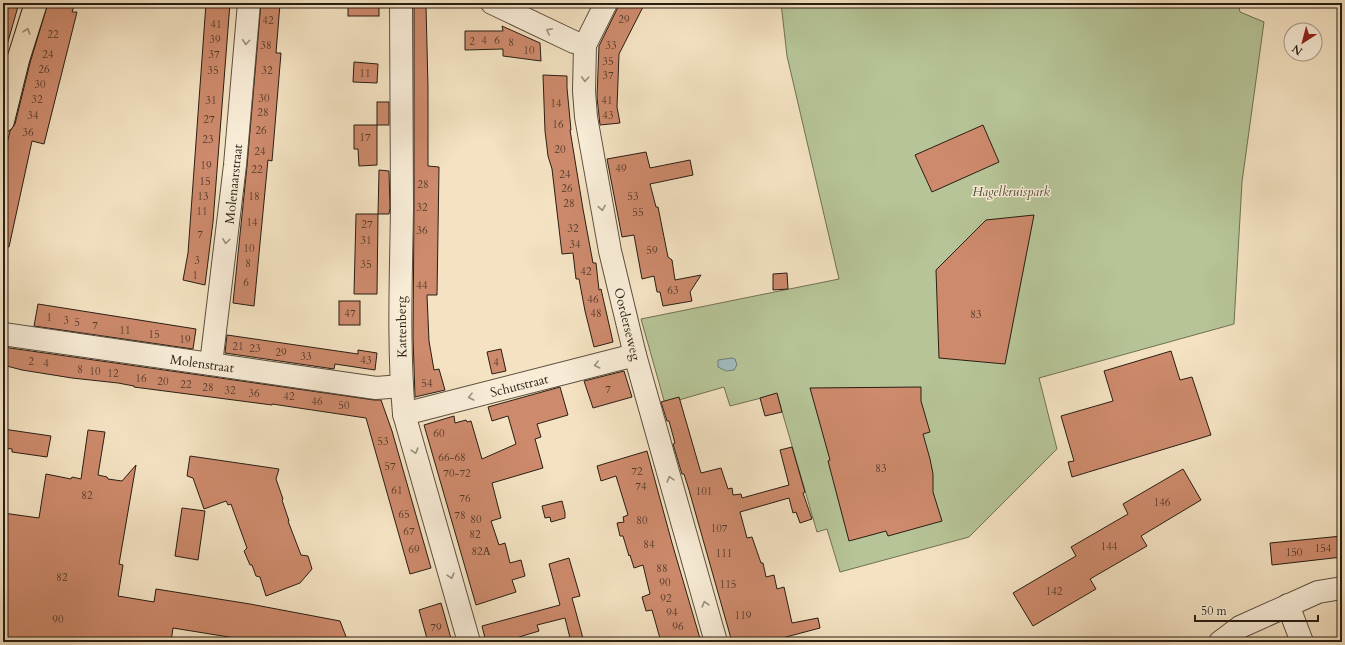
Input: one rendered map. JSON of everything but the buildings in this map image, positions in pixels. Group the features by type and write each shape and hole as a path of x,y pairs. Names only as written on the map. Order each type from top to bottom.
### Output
{"main road":[{"path":"3,121 18,60 36,3"}],"street":[{"name":"Molenaarstraat","path":"211,364 235,165 249,3"},
{"name":"Kattenberg","path":"401,3 403,120 400,296 404,414 470,642"},
{"path":"492,3 574,42 585,45"},
{"name":"Oorderseweg","path":"606,3 585,45 584,90 586,117 610,252 635,355 716,642"},
{"name":"Molenstraat","path":"3,334 376,388 402,386"},
{"name":"Schutstraat","path":"404,414 635,355"},
{"path":"1220,642 1240,627 1288,605 1318,592 1342,588"},
{"path":"1288,605 1302,642"}],"green space":[{"name":"Hagelkruispark","path":"781,3 1238,3 1240,12 1264,22 1242,182 1234,324 1039,378 1057,449 969,537 840,572 827,529 817,532 777,394 730,406 724,387 665,404 641,319 839,279 787,56"}],"water":[{"path":"735,359 737,365 734,370 726,371 718,367 718,360"}]}
